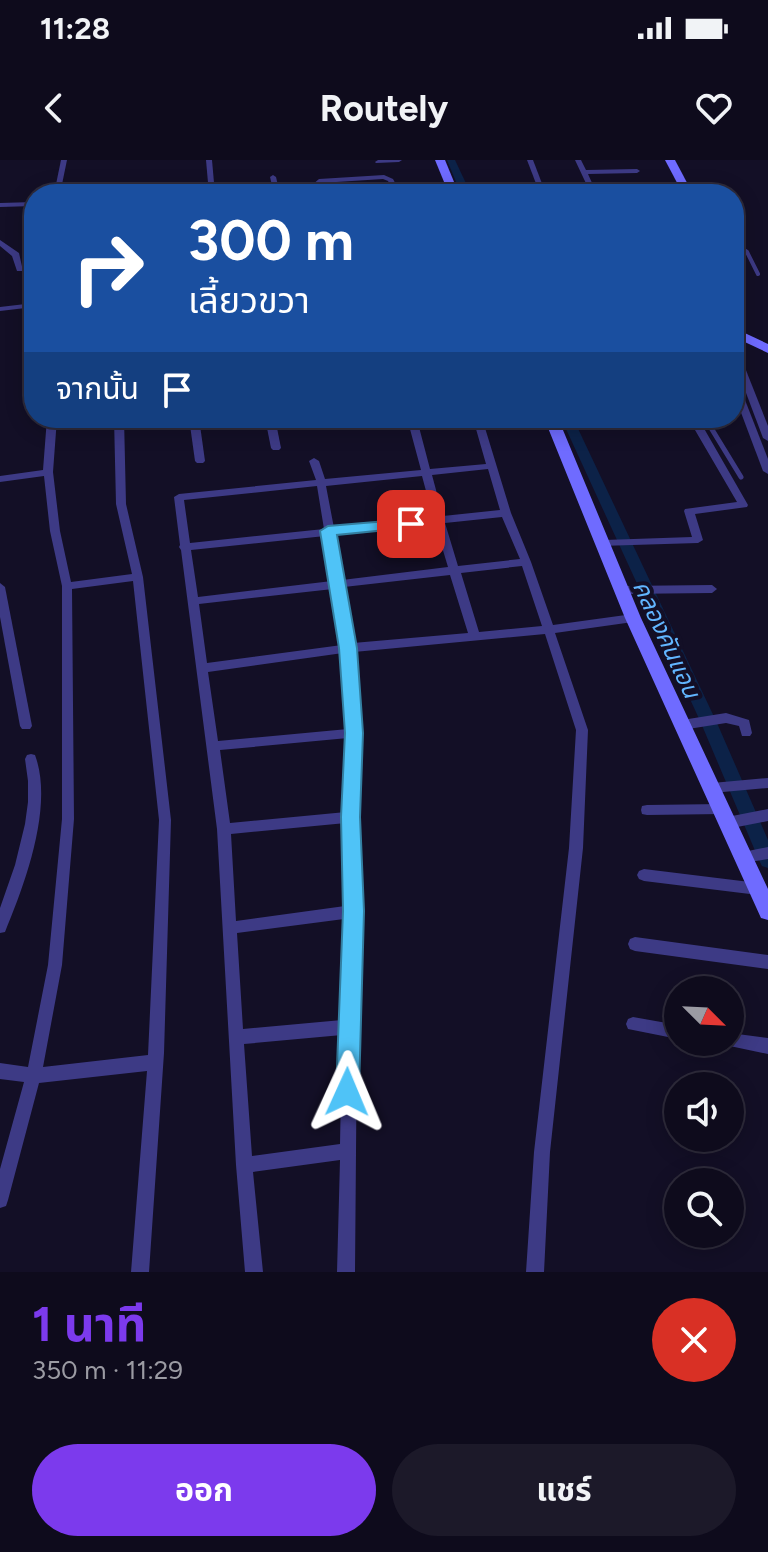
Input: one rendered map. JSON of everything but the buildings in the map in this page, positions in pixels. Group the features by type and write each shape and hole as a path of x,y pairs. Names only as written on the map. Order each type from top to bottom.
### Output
{"street":[{"path":"59,184 64,160"},
{"path":"209,160 211,184"},
{"path":"378,162 399,160"},
{"path":"440,160 450,184"},
{"path":"530,160 539,184"},
{"path":"578,160 589,184"},
{"path":"670,160 683,184"},
{"path":"583,172 637,171"},
{"path":"273,177 275,184"},
{"path":"316,184 319,181 384,177 393,184"},
{"path":"0,205 24,204"},
{"path":"0,242 16,255 20,269"},
{"path":"0,309 24,306"},
{"path":"744,337 768,349"},
{"path":"744,375 767,432"},
{"path":"744,404 763,445 768,471"},
{"path":"0,1200 33,1076 55,965 68,819 67,586 55,531 48,472 51,428"},
{"path":"119,428 121,504 138,577 165,820 155,1062 140,1272"},
{"path":"195,428 200,461"},
{"path":"272,428 276,448"},
{"path":"414,428 439,521 475,636"},
{"path":"480,428 506,513 526,562 582,730 582,768 542,1152 535,1272"},
{"path":"556,428 611,544 627,589 633,618 689,723 720,787 730,817 755,855 758,889 768,911"},
{"path":"611,544 698,540 689,511 743,505 699,428"},
{"path":"314,461 321,482 348,648 354,733 346,1272"},
{"path":"254,1272 244,1165 224,829 179,497 492,466"},
{"path":"0,479 48,472"},
{"path":"184,547 506,513"},
{"path":"195,601 526,562"},
{"path":"67,586 138,577"},
{"path":"0,587 26,726"},
{"path":"627,589 712,589"},
{"path":"204,668 348,648 548,630 633,618"},
{"path":"689,723 742,720 746,733"},
{"path":"213,746 354,733"},
{"path":"0,927 35,819 36,783 31,759"},
{"path":"720,787 768,783"},
{"path":"647,810 730,817 768,815"},
{"path":"224,829 351,817"},
{"path":"644,875 758,889"},
{"path":"230,928 353,911"},
{"path":"635,944 768,962"},
{"path":"633,1024 664,1030"},
{"path":"236,1037 348,1027"},
{"path":"744,1042 768,1046"},
{"path":"0,1071 33,1076 155,1062"},
{"path":"244,1165 346,1151"}],"lane":[{"path":"744,250 758,274"},
{"path":"711,428 741,477"}],"waterway":[{"name":"คลองคันแอน","path":"451,160 462,184"},
{"name":"คลองคันแอน","path":"572,428 709,723 768,860"}],"route":[{"path":"347,1092 353,911 351,817 354,733 348,648 328,531 411,524"}]}
